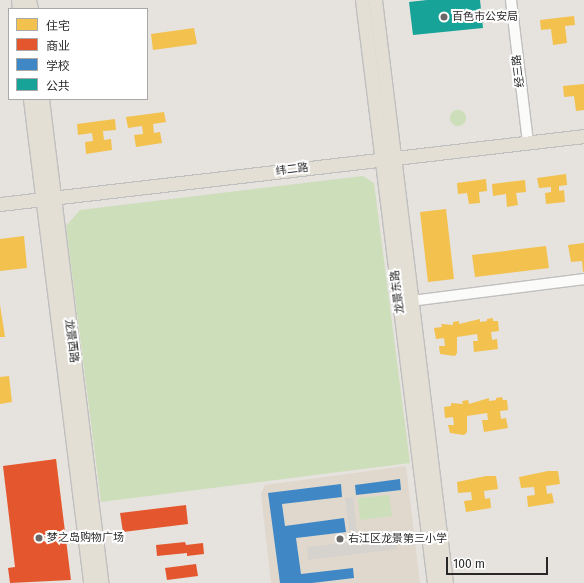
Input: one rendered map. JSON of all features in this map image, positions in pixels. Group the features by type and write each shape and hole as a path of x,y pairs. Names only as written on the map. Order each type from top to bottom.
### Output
{"main road":[{"name":"龙景东路","path":"362,0 411,301 446,583"},
{"name":"龙景东路","path":"375,0 388,159 434,583"},
{"name":"龙景西路","path":"30,100 48,199 101,583"},
{"name":"龙景西路","path":"42,100 48,199 90,583"},
{"name":"纬二路","path":"0,204 584,136"}],"street":[{"name":"经三路","path":"511,0 528,143"},
{"path":"411,301 584,279"}],"shaded area":[{"name":"右江区龙景第三小学","path":"406,466 420,583 271,583 261,494 265,485"},
{"path":"353,497 358,540 395,535 397,549 308,560 307,547 351,542 345,498"}],"green space":[{"path":"455,110 461,110 466,115 464,124 461,126 455,126 450,121 450,115"},
{"path":"363,176 374,183 410,463 101,502 66,226 80,210"},
{"path":"389,495 392,516 360,520 358,498"}],"building: 住宅":[{"path":"574,16 575,25 565,26 567,43 553,45 551,29 541,30 540,20"},
{"path":"194,28 197,44 153,50 151,34"},
{"path":"584,84 584,110 576,111 574,96 564,97 563,86"},
{"path":"164,112 166,122 153,124 154,133 160,132 162,143 136,147 134,135 143,134 142,126 128,128 126,117"},
{"path":"115,119 116,130 103,131 104,140 111,139 112,150 86,154 85,142 93,141 92,133 78,135 77,124"},
{"path":"566,174 567,185 559,186 559,191 564,190 565,202 546,204 545,193 551,192 551,187 539,188 537,178"},
{"path":"486,179 487,191 479,192 480,203 469,204 467,193 458,194 457,183"},
{"path":"525,180 526,192 516,193 518,205 507,207 506,194 493,196 492,184"},
{"path":"446,209 454,279 428,282 420,212"},
{"path":"24,236 27,268 0,271 0,239"},
{"path":"584,243 583,272 582,261 571,262 568,245"},
{"path":"546,246 549,268 475,277 472,255"},
{"path":"0,305 5,337 0,337"},
{"path":"493,318 493,321 498,321 499,331 491,332 492,340 497,339 498,349 474,352 473,341 478,341 477,334 457,337 457,353 455,356 440,354 439,346 445,346 444,338 436,339 434,328 442,327 441,324 453,325 453,322 459,321 459,324 480,319 480,322"},
{"path":"9,376 12,402 0,404 0,377"},
{"path":"502,397 503,400 507,400 508,410 500,411 501,419 506,418 508,428 484,432 482,420 488,420 487,413 467,416 467,432 464,435 450,433 448,425 454,425 453,417 445,418 444,407 451,406 451,403 463,404 462,401 468,400 469,404 489,398 489,401"},
{"path":"56,459 62,509 45,512 39,462"},
{"path":"548,471 558,471 560,484 546,486 547,494 552,493 554,503 528,507 527,496 535,495 534,487 521,488 519,477"},
{"path":"486,476 496,476 498,489 484,491 485,499 490,498 491,508 466,512 464,501 472,500 471,492 458,493 457,482"}],"building: 商业":[{"name":"梦之岛购物广场","path":"56,459 71,580 10,583 8,568 15,567 3,466"},
{"path":"186,505 188,524 123,532 120,513"},
{"path":"185,542 186,545 203,543 204,554 187,556 187,553 157,556 156,545"},
{"path":"196,564 198,576 167,580 165,568"}],"building: 学校":[{"path":"400,479 401,490 356,495 355,485"},
{"path":"341,484 342,497 282,504 285,526 344,518 346,532 296,538 301,574 353,568 354,578 312,583 280,583 268,493"}],"building: 公共":[{"path":"427,0 480,0 483,28 413,35 409,2"}],"place":[{"name":"百色市公安局","path":"444,17"},
{"name":"梦之岛购物广场","path":"39,538"},
{"name":"右江区龙景第三小学","path":"340,539"}]}
